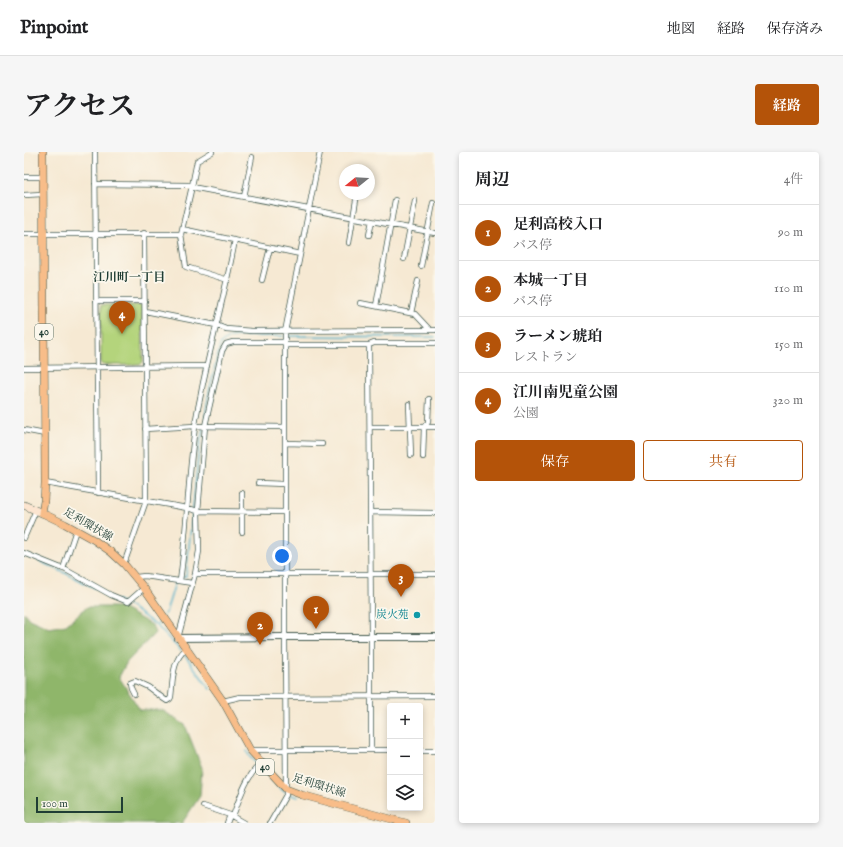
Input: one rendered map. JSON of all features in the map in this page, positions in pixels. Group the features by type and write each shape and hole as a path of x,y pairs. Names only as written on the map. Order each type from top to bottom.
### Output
{"main road":[{"name":"40","path":"39,511 44,501 45,483 43,152"},
{"path":"24,505 39,511"},
{"name":"足利環状線","path":"39,511 94,540 111,552 136,577 178,638 184,651 223,701 259,765 286,792 406,823"}],"street":[{"path":"95,152 98,492"},
{"path":"212,152 197,161 181,231 186,267 228,280"},
{"path":"270,823 286,792 285,332 320,152"},
{"path":"244,197 252,157"},
{"path":"24,177 43,177"},
{"path":"95,184 188,185 435,233"},
{"path":"24,195 43,194"},
{"path":"349,243 356,200"},
{"path":"376,306 395,200"},
{"path":"404,259 415,201"},
{"path":"421,266 433,203"},
{"path":"369,235 372,221"},
{"path":"24,234 96,234 181,231 235,240 300,254"},
{"path":"124,564 146,501 144,233"},
{"path":"180,581 195,426 216,325 228,280 235,240"},
{"path":"262,280 270,248"},
{"path":"411,313 418,281"},
{"path":"96,301 145,300"},
{"path":"360,303 415,314 433,330"},
{"path":"145,311 216,325 226,329 252,331 433,330"},
{"path":"435,343 374,343 369,345 233,342 226,344 220,358 205,426 198,511 198,551 195,574 178,638 435,637"},
{"path":"369,345 372,637 371,750"},
{"path":"24,368 207,366"},
{"path":"423,457 424,427 428,422 428,399"},
{"path":"409,404 411,455"},
{"path":"145,429 195,426 285,427"},
{"path":"370,427 435,427"},
{"path":"24,430 45,434"},
{"path":"285,443 322,444"},
{"path":"45,483 198,511 285,512"},
{"path":"258,483 285,484"},
{"path":"242,493 242,532"},
{"path":"24,538 39,511"},
{"path":"371,512 435,513"},
{"path":"64,569 76,530"},
{"path":"24,553 64,569 111,595 128,602 144,588"},
{"path":"195,574 435,574"},
{"path":"136,577 145,576 192,583"},
{"path":"134,694 130,683 135,681 148,687 164,700 167,701 170,699 175,665 184,651"},
{"path":"223,701 240,697 435,696"},
{"path":"250,750 387,750"},
{"path":"423,751 435,751"},
{"path":"227,823 232,816 243,790 259,765"},
{"path":"203,806 232,816 244,823"}],"green space":[{"path":"101,305 141,305 143,362 140,365 103,365 101,362"},
{"path":"87,607 120,607 152,625 155,633 127,662 119,677 140,710 162,710 185,725 202,768 200,796 182,823 24,823 24,612 29,619 49,628 66,625"}],"waterway":[{"path":"205,417 220,345 230,337 283,336"},
{"path":"287,336 435,337"},
{"path":"182,578 186,576 199,448 203,429"},
{"path":"39,561 95,588"},
{"path":"164,614 176,582"},
{"path":"117,600 131,607 157,626 181,651"},
{"path":"157,626 162,617"},
{"path":"184,654 210,689"},
{"path":"247,751 249,756 285,792"},
{"path":"288,794 298,797"}],"place":[{"name":"江川南児童公園","path":"122,334"},
{"name":"ラーメン琥珀","path":"401,597"},
{"name":"炭火苑","path":"417,615"},
{"name":"足利高校入口","path":"316,629"},
{"name":"本城一丁目","path":"260,645"}],"district":[{"name":"江川町一丁目","path":"129,277"}]}
